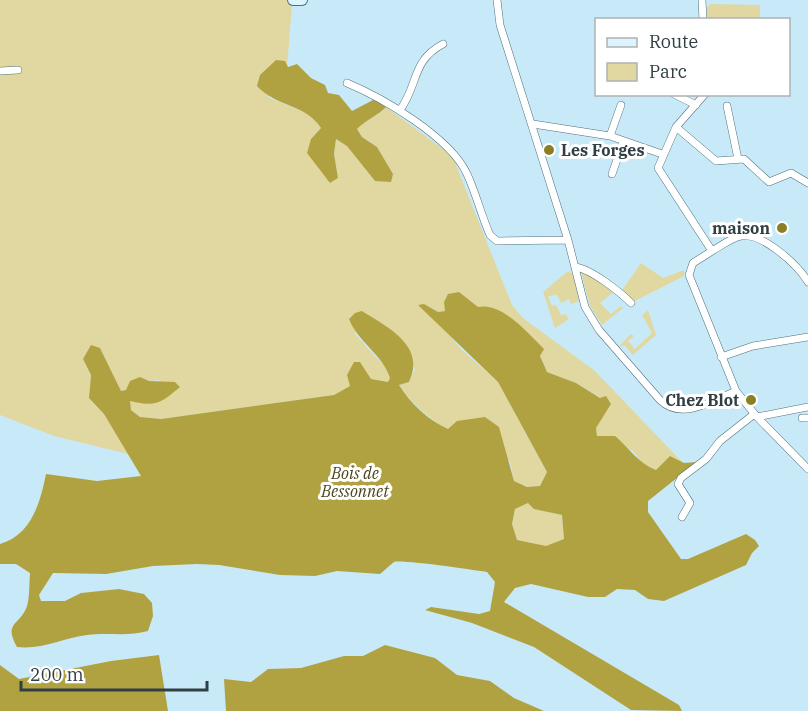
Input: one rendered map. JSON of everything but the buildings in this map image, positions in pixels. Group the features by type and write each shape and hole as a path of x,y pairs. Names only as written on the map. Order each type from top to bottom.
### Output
{"street":[{"path":"293,0 302,0"},
{"path":"497,0 500,25 533,124 585,306 594,324 664,404 678,411 689,410 736,391"},
{"path":"702,0 703,18"},
{"path":"400,110 409,98 423,58 443,44"},
{"path":"0,71 18,70"},
{"path":"346,82 400,110 454,153 467,173 490,235 497,241 568,240"},
{"path":"678,96 696,105"},
{"path":"703,96 676,127 658,164 661,174 712,251"},
{"path":"610,136 621,105"},
{"path":"727,106 738,159"},
{"path":"533,124 610,136 662,154"},
{"path":"676,127 711,159 720,162 746,160 770,183 791,173 808,183"},
{"path":"612,174 623,142"},
{"path":"808,282 801,273 759,238 738,237 693,263 689,275 736,391 755,416 808,469"},
{"path":"575,267 584,268 618,291 631,303"},
{"path":"721,357 753,346 808,337"},
{"path":"682,517 690,503 678,484 681,478 706,459 720,441 755,416 808,407"}],"green space":[{"path":"0,0 289,0 292,5 287,67 268,97 313,116 321,128 311,139 330,183 338,178 334,154 336,139 347,145 375,181 393,174 377,147 362,137 357,129 386,107 447,152 454,160 512,305 523,318 595,371 684,464 670,457 656,470 644,466 633,451 597,436 596,428 611,404 576,383 547,372 540,356 478,307 445,305 446,311 438,312 424,304 461,349 498,382 547,472 540,486 527,487 514,481 510,461 449,430 421,411 399,385 409,382 415,369 397,335 362,311 355,334 388,370 391,378 388,382 371,379 351,381 350,386 334,395 161,419 140,417 131,410 129,401 160,380 149,381 140,377 126,390 121,391 100,348 83,359 91,375 89,398 104,414 128,454 54,436 0,415"},
{"path":"711,4 760,5 760,18 707,18 707,7"},
{"path":"276,60 285,61 288,67 297,64 311,78 325,85 328,93 339,95 352,111 375,99 386,107 357,129 362,137 377,147 393,174 391,182 375,181 347,146 336,139 334,154 338,178 330,183 307,153 311,139 321,128 315,120 273,98 257,86 260,75"},
{"path":"641,263 663,278 684,270 684,276 633,302 622,290"},
{"path":"568,271 573,274 579,301 571,304 569,299 561,303 557,295 548,296 552,306 556,305 561,315 565,314 569,319 555,328 543,292"},
{"path":"584,271 615,291 600,303 611,314 621,306 623,308 602,325 590,306 581,272"},
{"name":"Bois de Bessonnet","path":"459,292 478,307 496,309 505,314 544,349 540,356 547,372 576,383 600,398 606,396 611,404 596,428 597,436 615,436 639,460 656,470 670,456 684,463 697,462 648,501 648,512 681,559 688,559 746,534 759,546 752,553 746,565 664,601 648,599 635,590 617,589 605,597 588,597 531,584 515,588 504,602 679,705 682,711 631,710 534,647 472,623 425,610 431,607 479,614 490,611 495,582 487,572 399,561 394,562 380,574 337,571 315,576 280,575 219,565 197,564 153,566 106,574 53,573 39,595 41,601 65,601 81,593 119,589 144,594 152,603 153,616 148,631 133,634 78,636 44,645 17,647 13,639 12,628 27,606 30,573 16,564 0,564 0,544 11,540 27,526 37,507 46,474 97,481 141,476 104,414 89,398 91,375 83,359 91,345 100,348 121,391 126,390 130,381 140,377 149,381 175,382 180,387 157,403 146,404 130,401 131,410 140,417 161,419 334,395 350,386 347,375 354,362 360,362 371,379 388,382 390,378 387,370 358,335 349,319 355,313 362,311 393,331 409,348 413,358 413,369 409,382 399,385 415,405 427,416 448,429 457,421 485,417 499,427 514,481 527,487 540,486 547,472 498,382 418,305 424,304 438,312 445,311 444,302 448,294","holes":["528,503 534,509 562,515 564,539 546,546 517,540 512,524 515,509"]},
{"path":"648,310 656,335 633,355 624,345 621,347 620,345 631,334 634,336 628,341 635,349 652,333 642,315"},
{"path":"528,503 535,509 562,515 564,539 546,547 517,540 512,524 515,509"},
{"path":"385,645 435,658 457,675 490,681 514,698 544,711 226,711 224,679 251,682 268,669 301,668 344,656 363,656"},
{"path":"159,655 168,711 0,711 0,665 19,679 111,661"}],"place":[{"name":"Les Forges","path":"549,150"},
{"name":"maison","path":"782,228"},
{"name":"Chez Blot","path":"751,400"}]}
